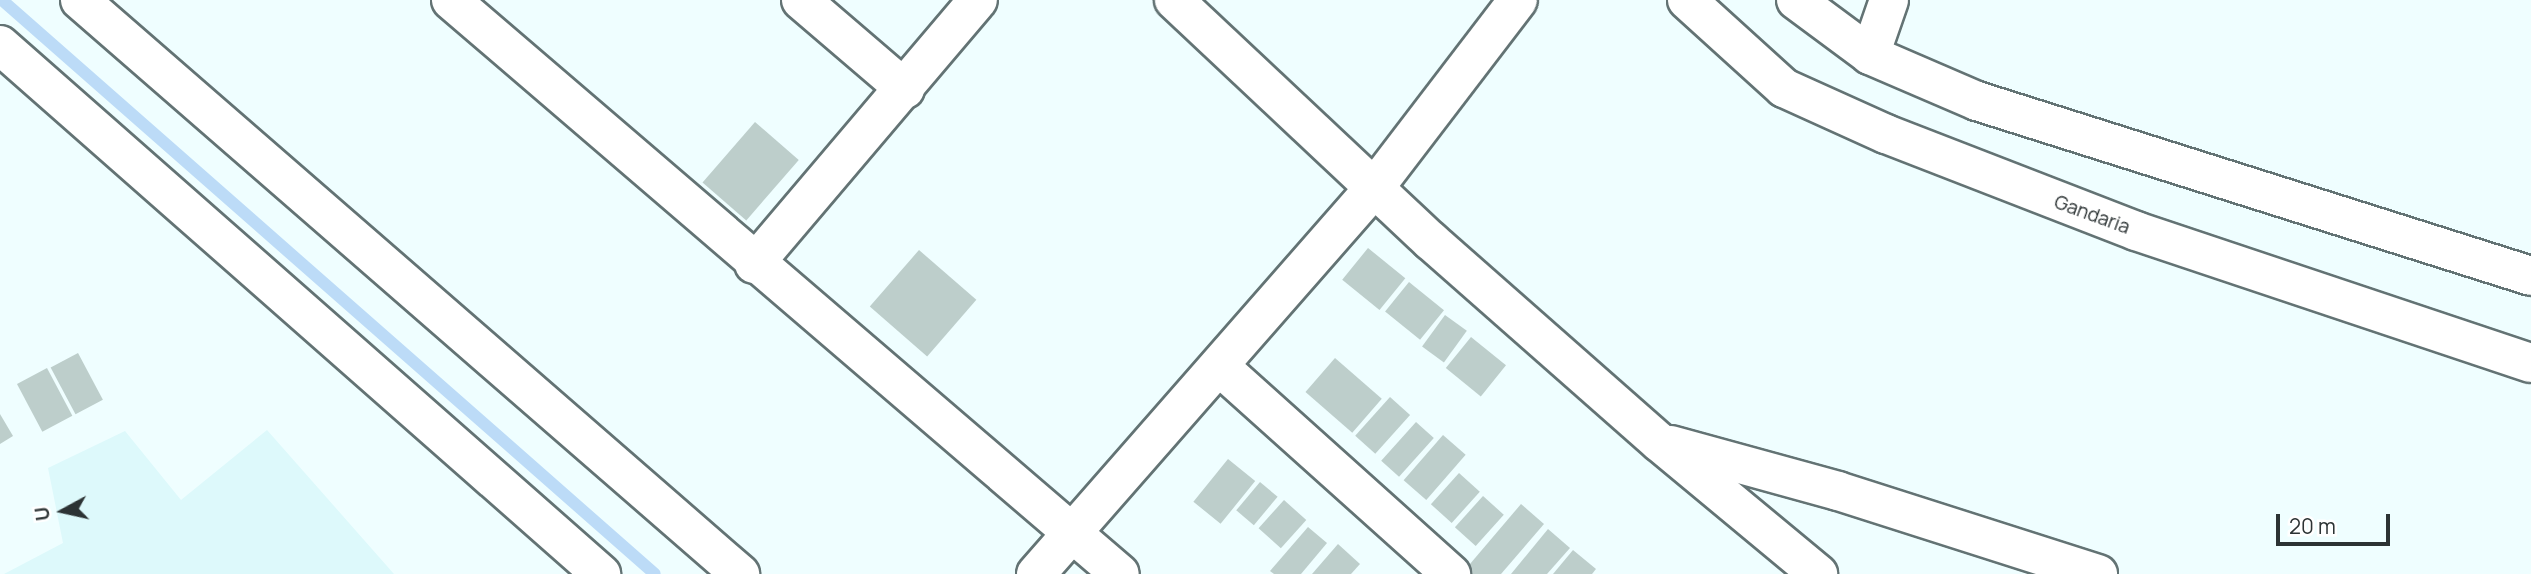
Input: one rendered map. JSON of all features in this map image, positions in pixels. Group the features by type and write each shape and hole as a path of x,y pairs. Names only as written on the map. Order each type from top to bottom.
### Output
{"street":[{"path":"80,0 740,574"},
{"path":"451,0 754,264 1072,528 1120,574"},
{"path":"801,0 905,89"},
{"path":"754,264 978,0"},
{"path":"1174,0 1375,187 1659,442 1818,574"},
{"path":"1036,574 1072,528 1219,366 1375,187 1518,0"},
{"name":"Gandaria","path":"1687,0 1784,88 1886,134 2136,231 2531,363"},
{"path":"1796,0 1870,55 1977,101 2531,276"},
{"path":"1870,55 1889,0"},
{"path":"0,45 601,574"},
{"path":"1219,366 1451,574"},
{"path":"1659,442 1838,491 2098,574"}],"shaded area":[{"path":"267,430 394,574 4,574 63,543 48,468 125,431 181,500"}],"building":[{"path":"755,122 799,160 746,220 703,182"},
{"path":"1368,248 1405,278 1380,310 1342,280"},
{"path":"919,250 976,300 927,356 870,307"},
{"path":"1409,282 1444,310 1420,340 1385,312"},
{"path":"1445,315 1467,331 1444,362 1422,347"},
{"path":"1471,337 1506,365 1481,396 1446,368"},
{"path":"78,353 103,400 76,414 51,368"},
{"path":"1335,358 1382,399 1352,433 1305,392"},
{"path":"47,368 72,416 42,432 17,384"},
{"path":"1390,397 1410,415 1375,454 1355,436"},
{"path":"0,414 13,436 0,444"},
{"path":"1416,422 1434,438 1399,477 1381,461"},
{"path":"1443,435 1466,455 1426,500 1404,480"},
{"path":"1228,459 1255,481 1221,524 1193,502"},
{"path":"1459,473 1480,492 1452,523 1431,504"},
{"path":"1260,482 1278,497 1254,525 1236,510"},
{"path":"1483,496 1504,515 1476,546 1455,527"},
{"path":"1284,500 1306,520 1281,548 1259,528"},
{"path":"1521,504 1544,524 1501,574 1467,574 1464,571"},
{"path":"1308,527 1327,543 1301,574 1274,574 1270,571"},
{"path":"1548,529 1570,548 1547,574 1511,574"},
{"path":"1338,544 1360,564 1351,574 1312,574"},
{"path":"1573,550 1596,569 1592,574 1553,574"}],"waterway":[{"path":"2,0 655,574"}]}
